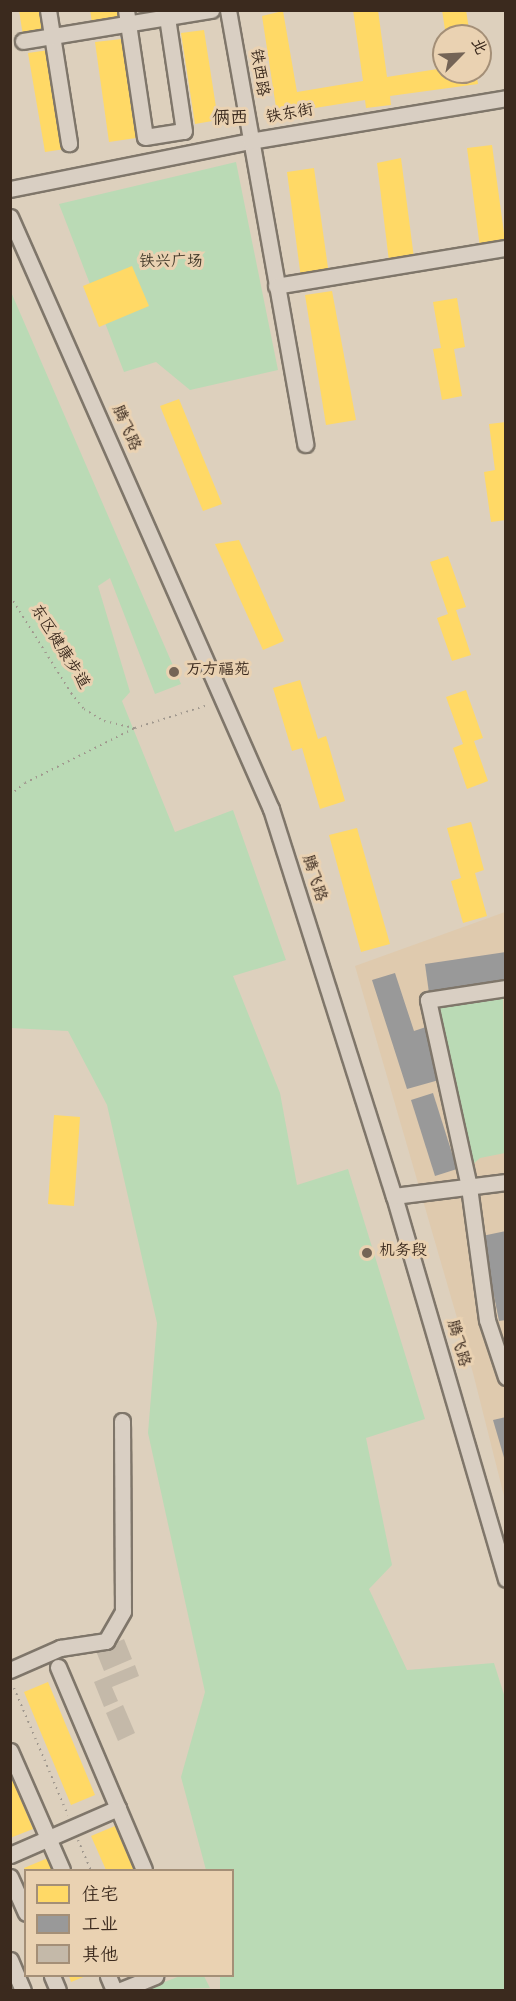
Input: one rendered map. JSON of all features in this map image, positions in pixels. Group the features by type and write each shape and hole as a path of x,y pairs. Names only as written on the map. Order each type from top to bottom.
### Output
{"street":[{"path":"48,10 69,143"},
{"path":"23,41 127,17 167,17 210,10"},
{"name":"铁西路","path":"228,10 305,444"},
{"path":"127,17 145,137 184,131 167,17"},
{"name":"铁东街","path":"10,189 250,141 506,98"},
{"name":"腾飞路","path":"10,217 271,809 394,1196 506,1579"},
{"path":"276,286 506,248"},
{"path":"506,988 428,1000 469,1186 488,1320 506,1377"},
{"path":"394,1196 506,1182"},
{"path":"10,1670 60,1648 106,1641 123,1611 122,1421"},
{"path":"58,1667 144,1869"},
{"path":"10,1750 62,1869"},
{"path":"10,1854 118,1808"},
{"path":"10,1877 24,1908"},
{"path":"10,1960 23,1990"},
{"path":"121,1990 153,1977"}],"path":[{"name":"东区健康步道","path":"10,596 84,709 104,721 135,728 224,701"},
{"path":"10,795 25,783 135,728"},
{"path":"14,1688 91,1869"}],"shaded area":[{"path":"505,912 505,1500 473,1373 355,966"}],"green space":[{"name":"铁兴广场","path":"236,162 278,370 190,390 156,362 124,372 59,204"},
{"path":"11,292 181,684 155,694 110,578 98,586 130,692 122,701 175,832 233,810 286,960 233,976 280,1093 297,1185 348,1169 425,1419 366,1438 392,1565 369,1589 407,1670 494,1663 506,1701 505,1990 220,1990 220,1977 234,1977 234,1869 206,1869 181,1777 205,1692 148,1433 157,1323 107,1105 68,1031 11,1028"},
{"path":"503,993 505,1153 480,1158 470,1167 436,1004"},
{"path":"177,1977 204,1977 210,1988 144,1990"}],"building: 住宅":[{"path":"19,10 41,10 44,33 23,36"},
{"path":"90,10 118,10 119,19 92,23"},
{"path":"353,10 378,10 387,77 432,70 432,84 478,84 390,96 391,105 366,108 365,100 277,114 262,16 283,11 297,92 363,81"},
{"path":"442,10 466,10 468,24 444,24"},
{"path":"204,30 218,120 195,124 181,33"},
{"path":"122,39 136,138 109,142 95,42"},
{"path":"49,50 65,149 45,152 28,53"},
{"path":"492,145 506,248 481,255 467,148"},
{"path":"401,158 414,258 389,261 377,163"},
{"path":"314,168 329,275 301,278 287,172"},
{"path":"132,266 149,306 99,327 83,286"},
{"path":"332,291 356,420 326,425 305,295"},
{"path":"457,298 465,347 454,349 462,396 442,400 433,349 441,348 433,302"},
{"path":"179,399 222,504 203,511 160,406"},
{"path":"506,422 506,520 491,522 484,472 495,470 489,424"},
{"path":"239,540 284,641 263,650 215,544"},
{"path":"448,556 466,607 456,610 471,655 452,661 437,618 448,614 430,562"},
{"path":"300,680 318,739 326,736 345,801 320,809 302,748 292,751 273,688"},
{"path":"466,690 483,738 474,741 488,781 467,789 453,748 463,744 446,697"},
{"path":"471,822 484,870 475,873 487,916 463,923 451,881 461,878 447,828"},
{"path":"357,828 390,944 361,952 329,835"},
{"path":"54,1115 80,1117 74,1206 48,1204"},
{"path":"48,1682 95,1795 71,1805 24,1692"},
{"path":"10,1773 33,1829 10,1838"},
{"path":"115,1826 134,1869 106,1869 91,1836"},
{"path":"48,1858 53,1869 24,1869"},
{"path":"69,1977 84,1977 71,1982"}],"building: 工业":[{"path":"506,952 506,981 429,993 425,964"},
{"path":"395,973 414,1031 429,1026 435,1045 429,1047 439,1080 407,1089 372,980"},
{"path":"433,1093 457,1169 435,1176 411,1100"},
{"path":"506,1231 506,1320 499,1321 482,1236"},
{"path":"506,1417 506,1461 505,1461 493,1420"}],"building: 其他":[{"path":"124,1639 132,1659 104,1671 96,1651"},
{"path":"135,1665 139,1676 112,1687 118,1701 104,1707 94,1682"},
{"path":"123,1705 135,1733 118,1741 106,1713"}],"place":[{"name":"万方福苑","path":"174,672"},
{"name":"机务段","path":"367,1253"}],"district":[{"name":"俩西","path":"230,120"}]}
